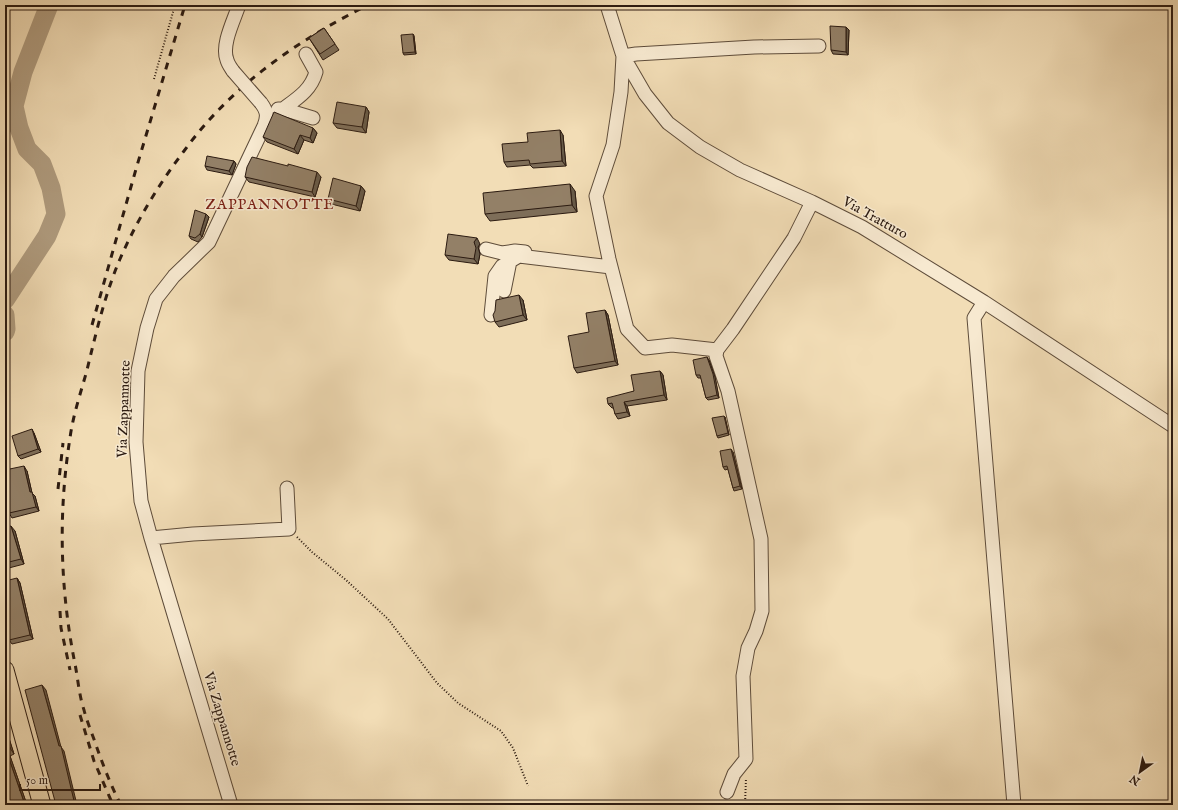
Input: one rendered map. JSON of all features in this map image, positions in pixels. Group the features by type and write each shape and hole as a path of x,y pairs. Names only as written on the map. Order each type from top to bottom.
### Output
{"main road":[{"path":"5,670 42,805"}],"street":[{"path":"239,5 226,44 225,54 233,71 264,106 284,109 313,118"},
{"name":"Via Tratturo","path":"607,5 623,56 646,94 668,123 700,147 740,170 812,202 862,227 984,302 1173,426"},
{"path":"717,350 672,345 645,348 627,329 610,263 596,196 614,145 621,92 623,56 754,47 820,46"},
{"path":"284,109 302,95 314,81 316,72 306,54"},
{"path":"621,92 646,94"},
{"name":"Via Zappannotte","path":"231,805 151,538 142,501 136,442 138,371 147,328 156,299 174,276 209,242 264,126 267,118 264,106"},
{"path":"727,792 734,774 746,760 743,676 748,648 756,631 762,611 761,539 728,391 716,356 717,350 733,329 794,238 812,202"},
{"path":"486,248 502,253 515,251 600,260 610,263"},
{"path":"491,316 495,276 502,266 519,256 610,263"},
{"path":"504,292 510,261"},
{"path":"984,302 974,318 1014,805"},
{"path":"151,538 193,534 289,529 287,488"}],"path":[{"path":"154,79 175,5"},
{"path":"289,529 312,552 346,580 388,619 437,683 458,703 501,731 513,748 528,786"},
{"path":"745,805 746,760"}],"building":[{"path":"830,26 846,27 846,52 831,50"},
{"path":"324,28 335,44 320,54 309,38"},
{"path":"413,34 415,52 403,53 401,35"},
{"path":"337,102 366,107 362,127 333,123"},
{"path":"274,112 313,128 310,138 300,135 294,149 263,137"},
{"path":"560,130 562,161 530,164 529,160 504,162 502,144 528,142 527,133"},
{"path":"207,156 234,161 229,171 205,166"},
{"path":"252,157 288,166 288,164 317,172 312,192 245,177 247,167"},
{"path":"333,178 361,186 356,206 328,199"},
{"path":"570,184 572,205 485,214 483,193"},
{"path":"195,210 206,214 200,234 195,238 189,236"},
{"path":"448,234 477,238 474,242 476,248 474,259 445,255"},
{"path":"519,295 523,315 495,322 493,315 496,300"},
{"path":"605,310 615,361 574,368 568,336 589,332 586,313"},
{"path":"707,357 713,374 717,395 706,398 700,375 696,375 693,360"},
{"path":"660,371 664,395 624,402 627,412 615,414 612,403 608,404 607,398 634,391 631,375"},
{"path":"724,416 728,433 717,436 712,418"},
{"path":"32,429 38,449 18,456 12,436"},
{"path":"731,449 740,486 733,488 727,466 723,467 720,451"},
{"path":"24,466 30,492 32,492 36,507 9,513 5,499 5,470"},
{"path":"11,526 21,559 5,563 5,527"},
{"path":"17,578 30,635 9,640 5,622 7,619 5,612 5,581"},
{"path":"42,685 59,746 61,746 75,805 56,805 25,690"},
{"path":"5,733 10,748 6,750 25,805 5,805"}],"waterway":[{"path":"5,300 47,236 56,214 51,188 42,164 27,149 19,128 14,106 23,72 49,5"},
{"path":"5,315 5,332"}],"railway":[{"path":"92,325 136,169 185,5"},
{"path":"121,805 101,760 81,699 66,608 62,551 62,523 66,466 71,429 105,300 120,259 141,216 166,176 203,128 244,85 291,49 316,33 368,5"},
{"path":"58,489 63,443"},
{"path":"60,611 61,628 70,670"},
{"path":"80,715 94,761 113,805"}],"district":[{"name":"ZAPPANNOTTE","path":"270,204"}]}
